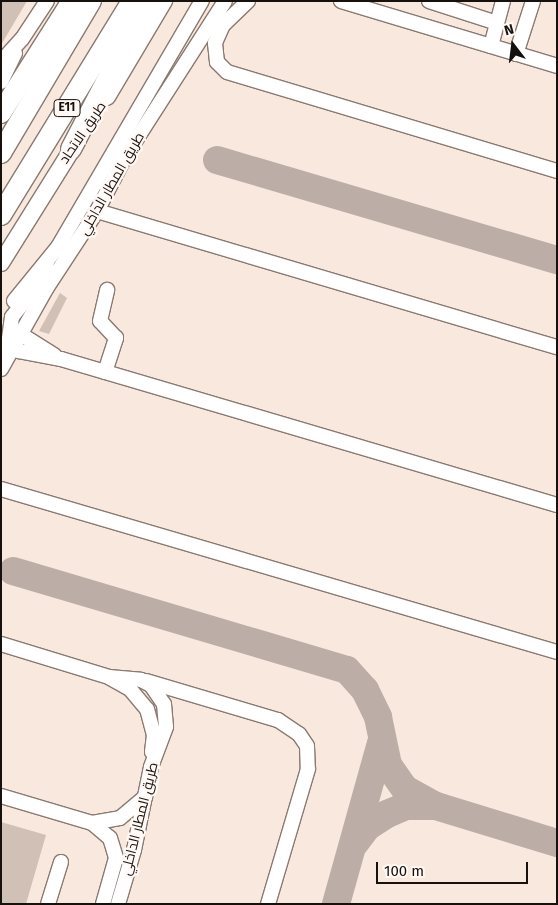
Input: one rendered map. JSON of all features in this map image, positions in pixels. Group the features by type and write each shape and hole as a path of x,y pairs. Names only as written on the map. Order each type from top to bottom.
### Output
{"highway":[{"path":"1,114 72,1"},
{"name":"E11","path":"1,153 91,1"},
{"name":"طريق الاتحاد","path":"1,216 132,1"},
{"path":"71,149 148,1"}],"main road":[{"name":"طريق الاتحاد","path":"1,263 71,149 115,86 164,1"}],"lane":[{"path":"1,82 22,39 47,1"},
{"name":"طريق المطار الداخلي","path":"1,324 20,292 47,262 202,1"},
{"name":"طريق المطار الداخلي","path":"1,369 12,342 97,211 125,158 225,1"},
{"path":"248,1 223,25 215,43 217,62 227,72 557,170"},
{"path":"342,1 370,6 557,66"},
{"path":"429,1 497,22"},
{"path":"491,46 503,1"},
{"path":"516,54 533,1"},
{"path":"1,62 22,39"},
{"path":"97,211 557,346"},
{"path":"47,262 42,278 12,317 12,342 61,359 557,505"},
{"path":"105,372 116,338 100,321 107,290"},
{"path":"1,490 557,652"},
{"path":"1,644 109,677 141,680 278,720 295,730 307,746 308,768 268,904"},
{"path":"109,677 130,689 147,709 154,735 151,768"},
{"name":"طريق المطار الداخلي","path":"118,904 151,768 166,727 166,716 159,694 141,680"},
{"path":"1,796 92,824 110,838 116,853 103,904"},
{"path":"92,824 120,818 145,797"},
{"path":"48,904 60,862"}],"building":[{"path":"1,1 27,1 1,45"},
{"path":"60,293 67,298 49,334 39,331"},
{"path":"1,822 46,835 26,904 1,904"}],"taxiway":[{"path":"217,160 557,260"},
{"path":"13,571 347,670 365,690 378,717 388,765 405,789 436,806 557,843"},
{"path":"336,904 381,743"},
{"path":"355,843 367,827 387,814 406,806 436,806"}]}
